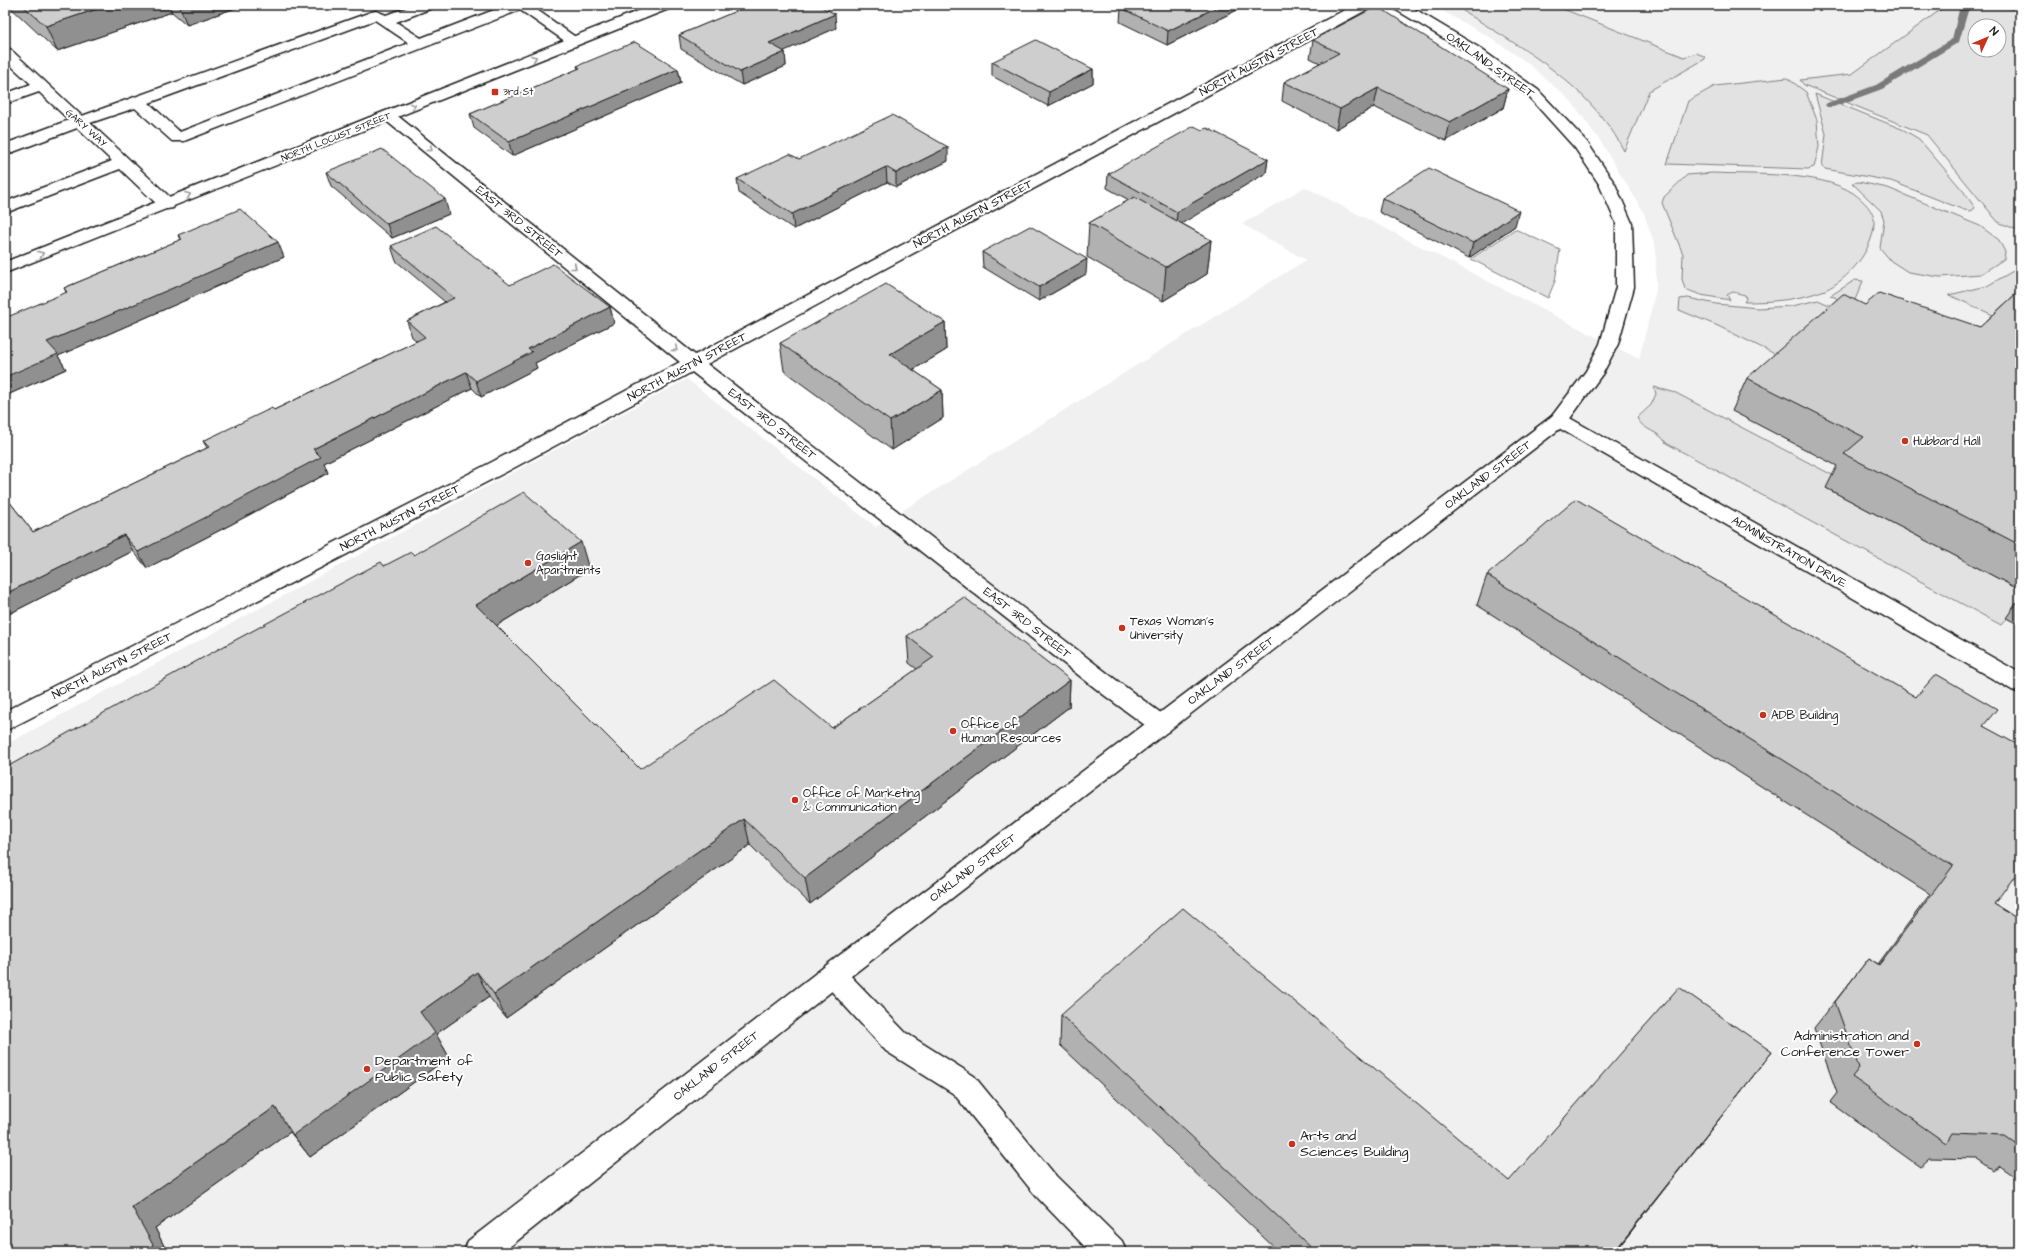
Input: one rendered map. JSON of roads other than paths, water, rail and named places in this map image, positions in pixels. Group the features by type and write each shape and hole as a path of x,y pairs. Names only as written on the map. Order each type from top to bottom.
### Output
{"street":[{"path":"384,21 427,5"},
{"path":"138,102 178,138 520,5 574,42"},
{"name":"NORTH LOCUST STREET","path":"5,268 666,5"},
{"name":"NORTH AUSTIN STREET","path":"5,722 94,674 499,467 1365,5"},
{"name":"OAKLAND STREET","path":"480,1252 833,976 1559,420 1594,373 1609,344 1625,287 1624,223 1607,184 1581,145 1533,94 1473,50 1405,6"},
{"path":"5,150 78,122 138,102 376,15 420,44"},
{"name":"GARY WAY","path":"5,52 78,122 124,162 167,204"},
{"path":"5,99 40,86"},
{"name":"EAST 3RD STREET","path":"389,116 693,364 1112,689 1161,725"},
{"path":"5,208 124,162"},
{"name":"ADMINISTRATION DRIVE","path":"1559,420 2020,684"},
{"path":"833,976 896,1042 964,1085 1046,1186 1111,1252"}],"waterway":[{"path":"1830,105 1879,87 1956,40 1964,10 1971,5"},
{"path":"2002,5 2020,8"}],"place":[{"name":"3rd St","path":"495,92"},
{"name":"Hubbard Hall","path":"1905,441"},
{"name":"Gaslight Apartments","path":"528,563"},
{"name":"Texas Woman's University","path":"1122,628"},
{"name":"ADB Building","path":"1763,715"},
{"name":"Office of Human Resources","path":"953,731"},
{"name":"Office of Marketing & Communication","path":"795,800"},
{"name":"Administration and Conference Tower","path":"1917,1044"},
{"name":"Department of Public Safety","path":"367,1069"},
{"name":"Arts and Sciences Building","path":"1292,1144"}]}
